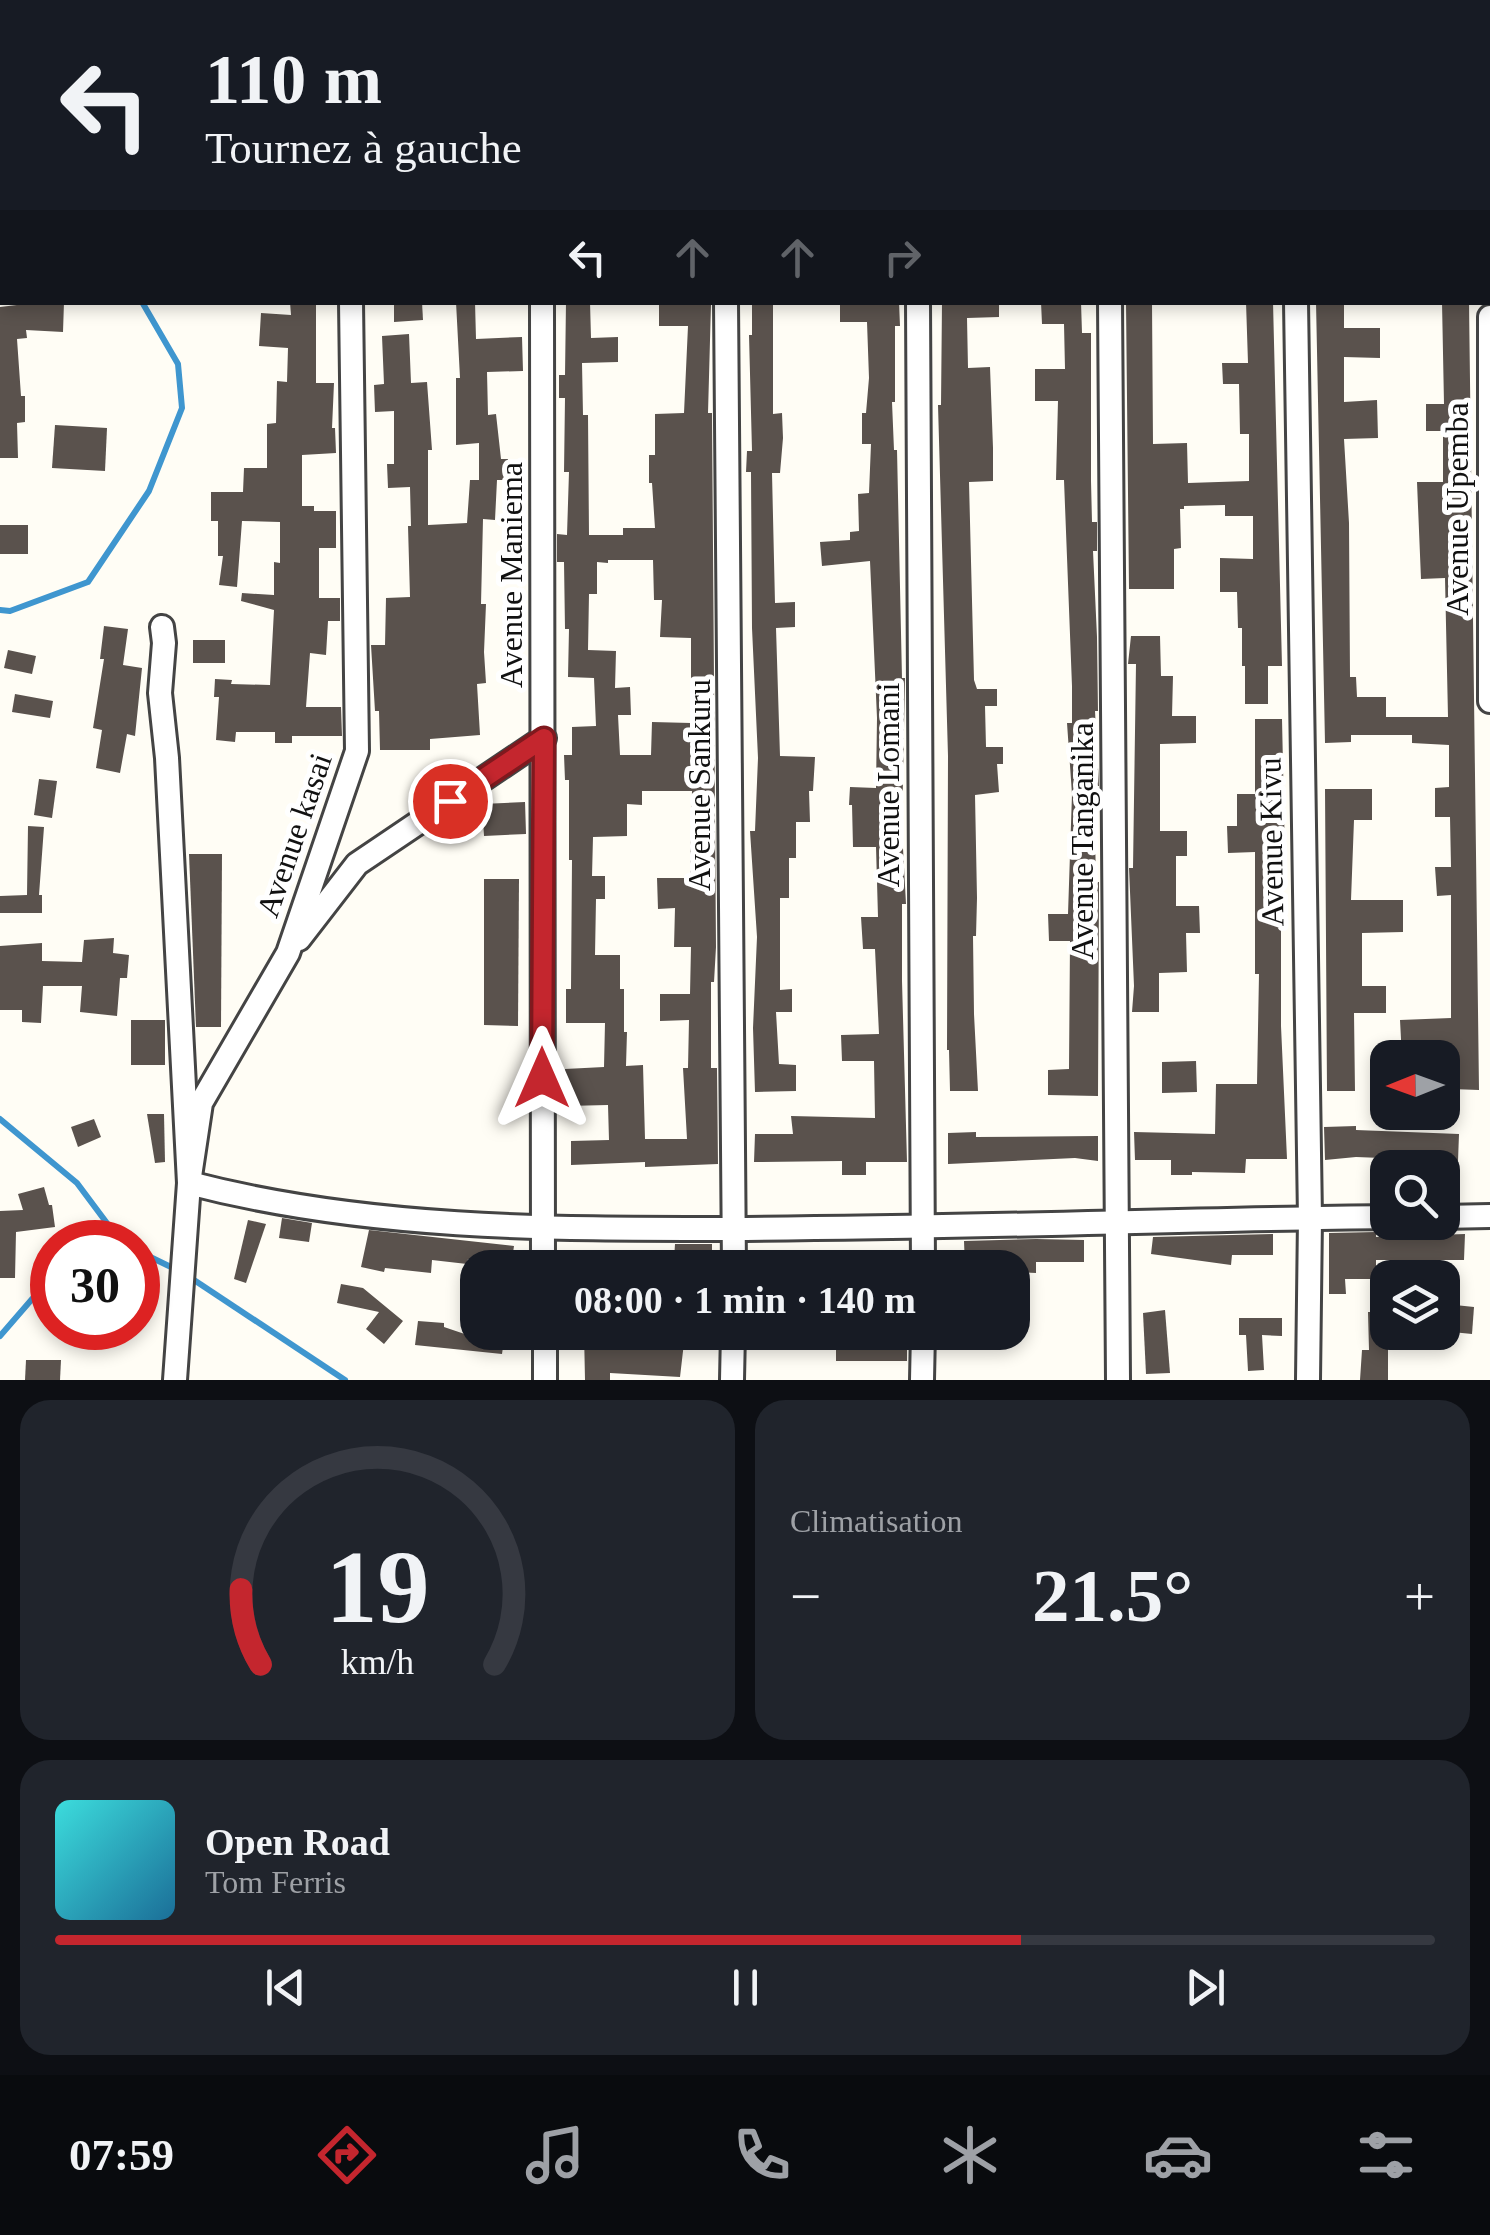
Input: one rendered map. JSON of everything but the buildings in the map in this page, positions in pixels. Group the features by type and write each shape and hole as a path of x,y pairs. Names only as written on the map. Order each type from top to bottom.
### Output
{"street":[{"name":"Avenue kasai","path":"188,1183 201,1103 288,953 358,751 352,305"},
{"name":"Avenue Maniema","path":"542,305 543,1250"},
{"name":"Avenue Sankuru","path":"726,305 734,1250"},
{"name":"Avenue Lomani","path":"918,305 923,1250"},
{"name":"Avenue Tanganika","path":"1110,305 1118,1380"},
{"name":"Avenue Kivu","path":"1296,305 1310,1218 1308,1380"},
{"name":"Avenue Upemba","path":"1490,317 1490,700"},
{"path":"162,627 160,693 167,758 188,1183 174,1380"},
{"path":"288,953 357,864 544,738"},
{"path":"188,1183 305,1209 542,1230 924,1228 1370,1217"},
{"path":"1460,1217 1490,1216"},
{"path":"545,1350 546,1376"},
{"path":"732,1380 733,1350"},
{"path":"922,1380 923,1350"}],"waterway":[{"path":"0,610 10,611 88,582 149,491 182,408 178,364 144,305"},
{"path":"0,1119 77,1183 105,1220"},
{"path":"160,1262 177,1270"},
{"path":"188,1276 345,1380"},
{"path":"0,1336 30,1301"}],"route":[{"path":"450,801 544,738 542,1078"}]}
